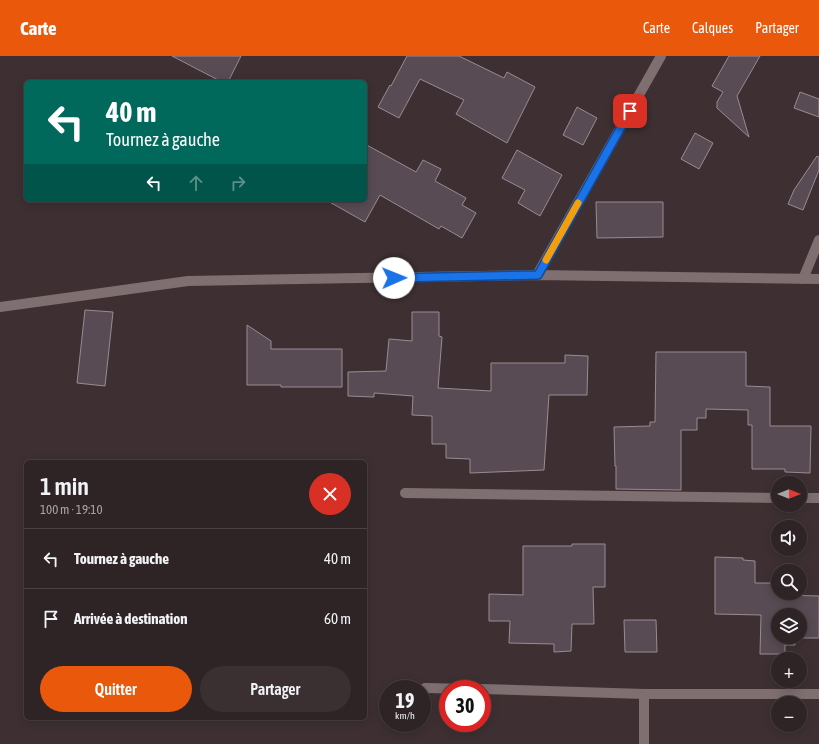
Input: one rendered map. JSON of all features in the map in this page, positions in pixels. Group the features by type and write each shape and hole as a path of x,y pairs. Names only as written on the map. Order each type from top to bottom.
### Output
{"street":[{"path":"538,275 661,56"},
{"path":"803,279 819,240"},
{"path":"0,307 188,282 538,275 819,279"},
{"path":"405,493 771,498"},
{"path":"807,498 819,498"},
{"path":"491,689 644,694 819,694"},
{"path":"644,694 644,744"}],"building":[{"path":"172,56 241,56 229,80 218,80"},
{"path":"407,56 459,56 504,78 507,72 535,87 507,143 456,114 464,100 420,79 399,118 378,107"},
{"path":"729,56 760,56 737,96 749,137 717,108 717,102 723,92 712,86"},
{"path":"800,92 819,99 819,117 794,108"},
{"path":"577,107 597,118 583,145 563,135"},
{"path":"695,133 713,143 699,169 681,159"},
{"path":"367,145 416,172 423,160 441,169 435,181 466,198 462,205 476,213 462,238 441,226 439,229 380,195 365,222 330,202 367,202"},
{"path":"517,150 562,175 540,216 518,203 525,190 502,178"},
{"path":"817,156 819,157 819,170 803,210 788,204 794,190"},
{"path":"596,202 663,202 663,237 597,238"},
{"path":"85,310 113,312 105,386 77,383"},
{"path":"412,312 439,312 439,336 442,337 438,388 491,391 491,363 565,363 565,355 588,356 587,395 549,395 544,470 470,473 470,459 446,458 446,444 432,444 432,416 412,415 413,396 374,393 374,397 348,396 348,372 386,371 389,339 412,341"},
{"path":"247,325 271,341 271,349 342,349 342,387 281,387 281,385 247,385"},
{"path":"656,352 746,352 746,386 770,387 770,426 811,426 810,473 785,472 785,469 752,469 752,425 748,425 748,410 706,409 706,418 697,418 697,430 681,430 681,490 616,489 614,427 650,426 650,422 655,422"},
{"path":"572,544 605,544 605,587 593,587 594,624 572,624 571,651 554,652 554,644 509,643 510,621 489,621 489,594 523,595 523,546 572,546"},
{"path":"715,557 743,558 743,560 755,561 755,583 771,583 771,600 807,600 807,596 819,596 819,638 807,638 807,608 771,608 771,644 795,645 785,645 785,652 760,654 761,615 715,614"},
{"path":"624,620 656,620 657,652 625,652"}],"slow traffic":[{"path":"546,260 578,203"}],"route":[{"path":"394,278 538,275 630,111"}]}
